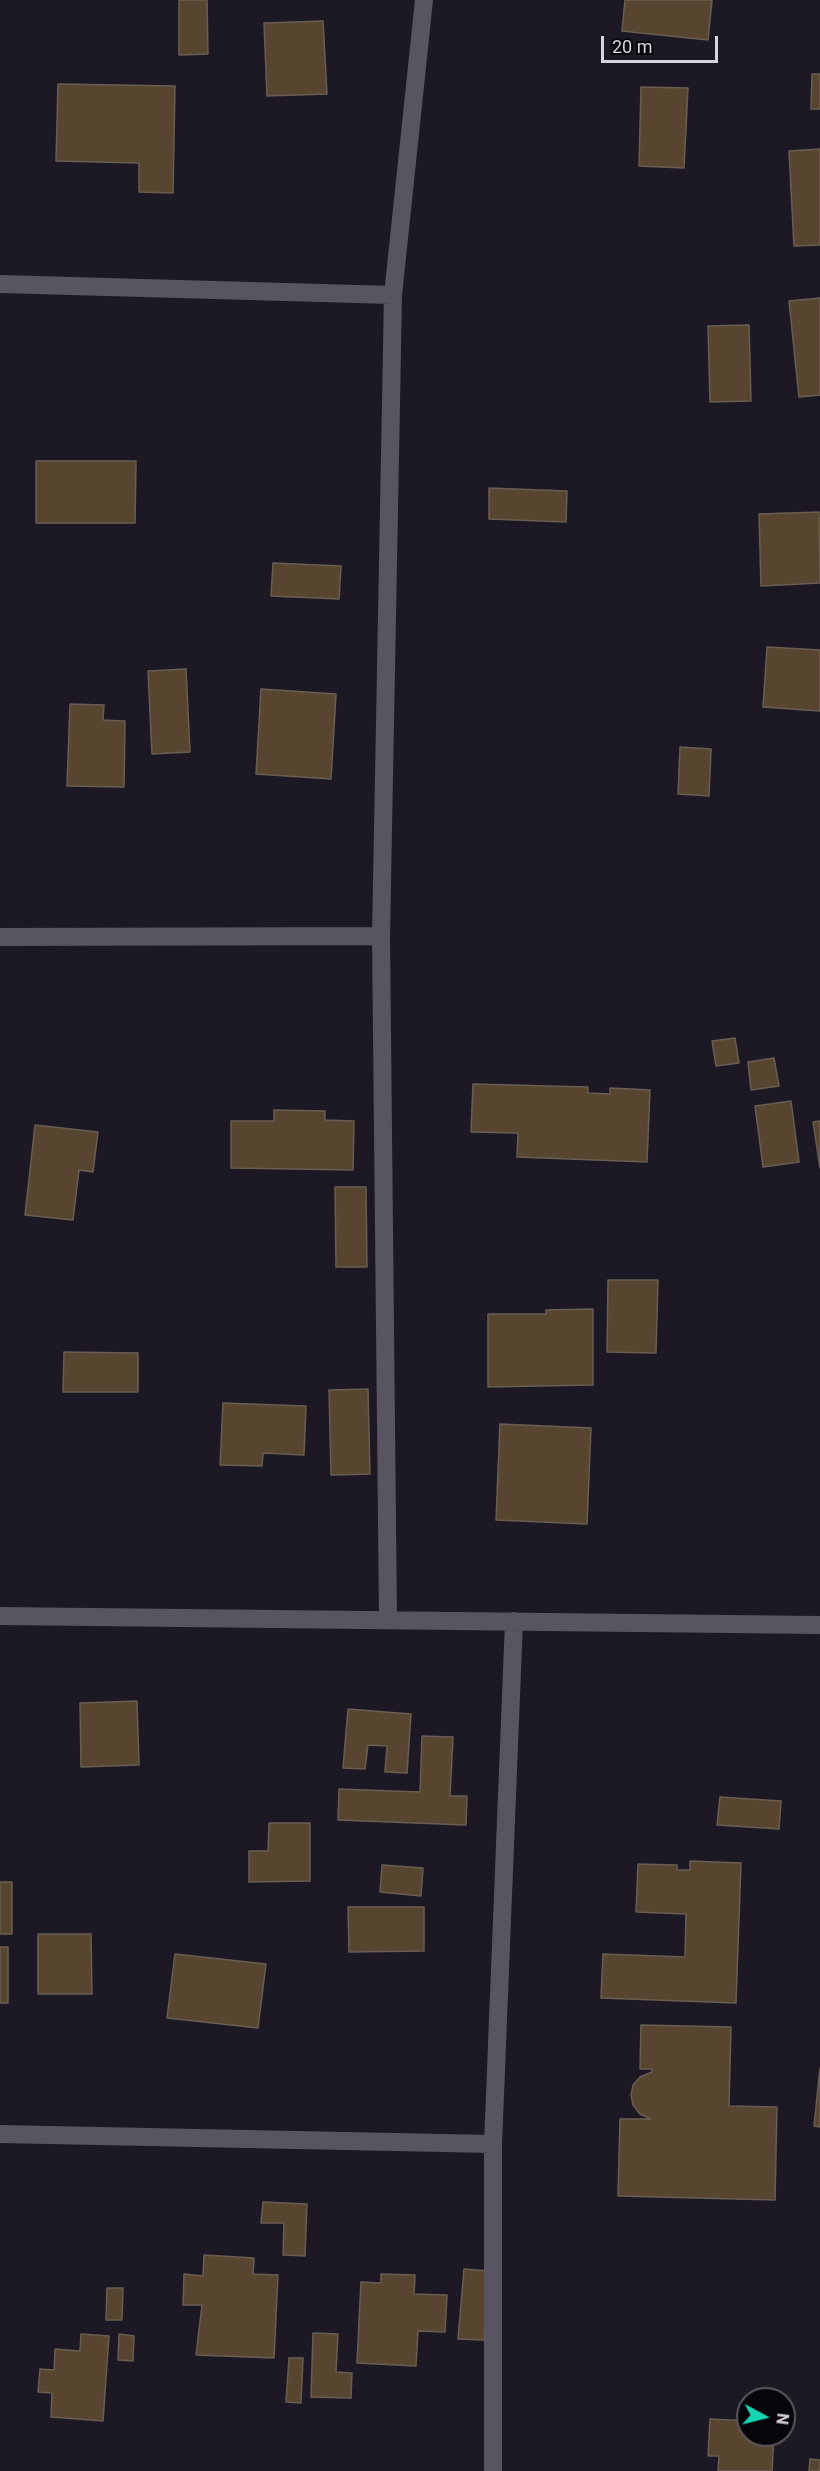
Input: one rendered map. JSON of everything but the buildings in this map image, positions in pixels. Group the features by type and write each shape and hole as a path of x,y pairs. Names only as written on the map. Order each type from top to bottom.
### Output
{"street":[{"path":"388,1619 381,936 393,295 424,0"},
{"path":"0,284 393,295"},
{"path":"0,937 381,936"},
{"path":"0,1616 820,1625"},
{"path":"493,2471 493,2144 514,1621"},
{"path":"0,2134 493,2144"}]}
